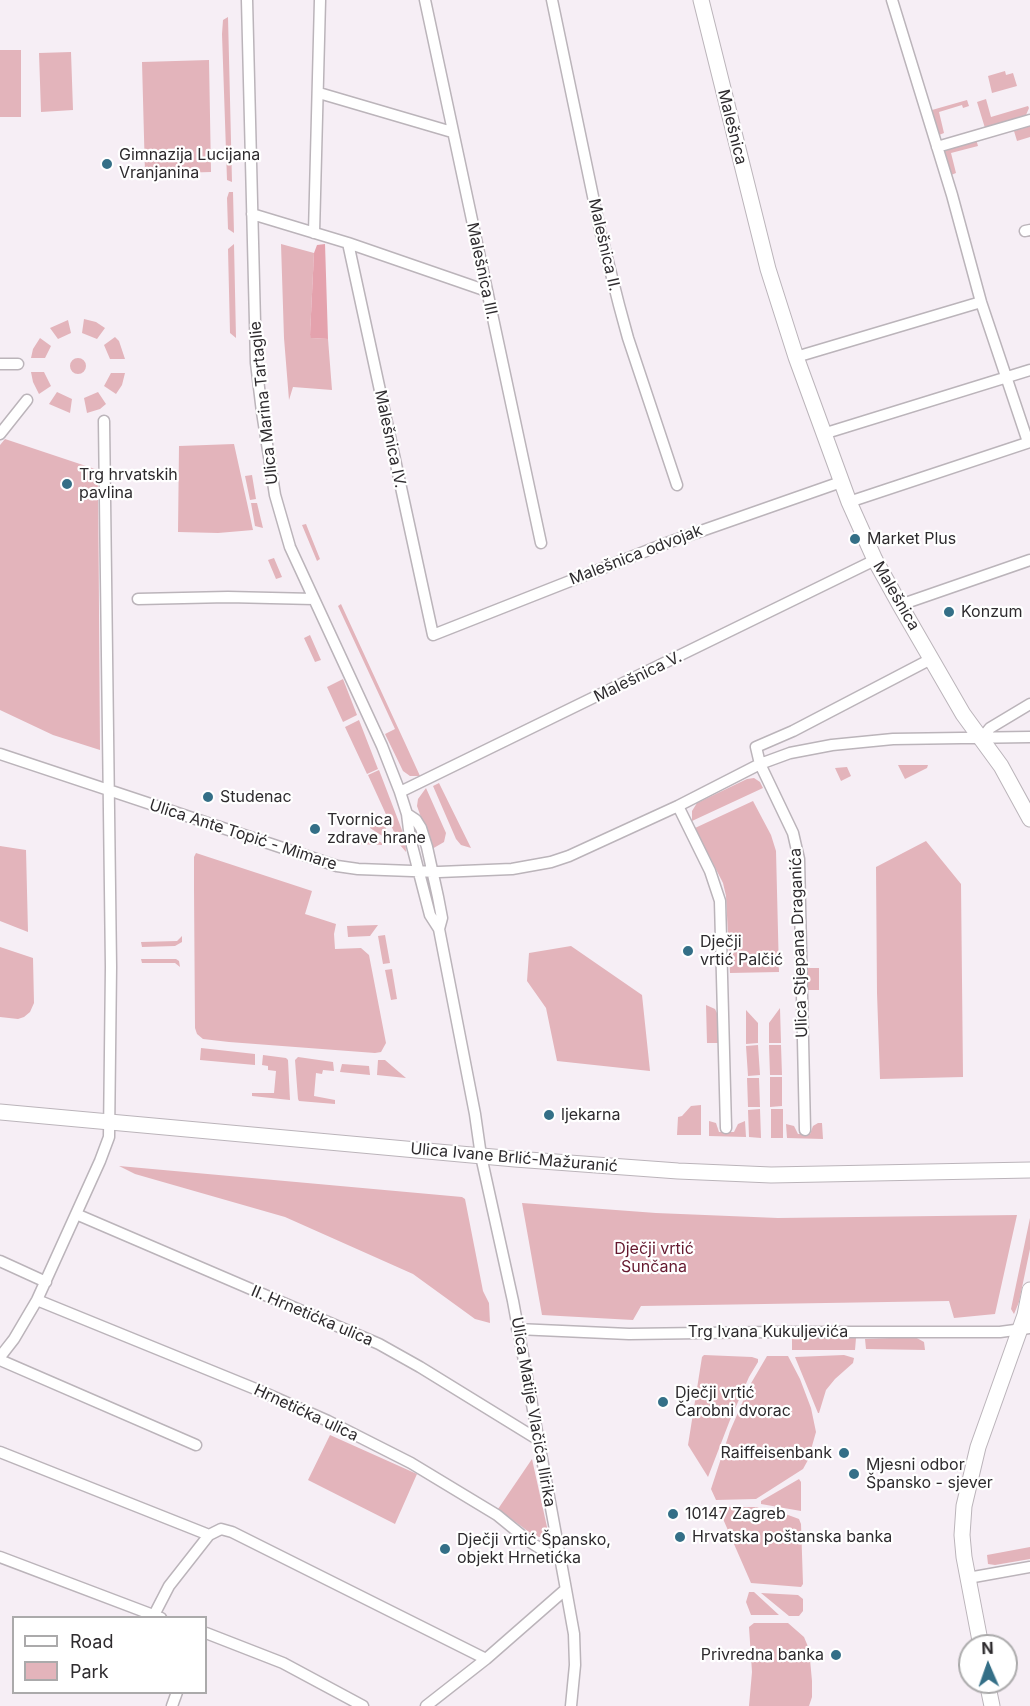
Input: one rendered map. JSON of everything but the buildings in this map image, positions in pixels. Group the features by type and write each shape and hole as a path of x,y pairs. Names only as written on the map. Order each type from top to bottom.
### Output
{"street":[{"name":"Ulica Marina Tartaglie","path":"247,0 256,363 271,477 287,537 382,746 408,814 408,831 432,919 439,929 481,1156"},
{"path":"314,233 320,0"},
{"name":"Malešnica III.","path":"424,0 541,543"},
{"name":"Malešnica II.","path":"552,0 600,230 627,338 677,485"},
{"name":"Malešnica","path":"701,0 768,269 796,357 849,502 874,560 963,714 1001,766 1030,819"},
{"path":"849,502 1029,442 981,302 892,0"},
{"path":"319,93 452,132"},
{"path":"937,147 1030,120"},
{"path":"252,214 348,243 487,291"},
{"name":"Malešnica IV.","path":"348,243 433,635"},
{"path":"796,357 981,302"},
{"path":"0,364 18,364"},
{"path":"823,434 1030,370"},
{"path":"0,434 27,400"},
{"path":"104,421 110,791 109,1122 107,1144 46,1282 14,1339 0,1358 196,1445"},
{"name":"Malešnica odvojak","path":"433,635 664,544 841,482"},
{"name":"Malešnica V.","path":"400,792 874,560"},
{"path":"900,605 1030,560"},
{"path":"138,599 228,597 314,599"},
{"path":"760,764 756,747 793,731 931,659"},
{"path":"981,739 990,728 1030,704"},
{"name":"Ulica Ante Topić - Mimare","path":"0,754 337,866 433,872 512,869 551,862 678,806 760,764 790,753 863,741 1030,737"},
{"name":"Ulica Stjepana Draganića","path":"760,764 793,832 799,858 805,1130"},
{"path":"678,806 710,871 720,901 726,1128"},
{"name":"Ulica Marina Tartaglie","path":"408,814 421,828 433,872 442,918 439,929"},
{"name":"Ulica Ivane Brlić-Mažuranić","path":"0,1112 481,1156 736,1174 886,1174 1030,1170"},
{"name":"Ulica Matije Vlačića Ilirika","path":"481,1156 513,1300 574,1634 575,1665 571,1706"},
{"name":"II. Hrnetićka ulica","path":"76,1214 379,1344 537,1439"},
{"path":"0,1261 46,1282"},
{"path":"979,1634 962,1535 964,1506 978,1447 1024,1329 1030,1290"},
{"name":"Hrnetićka ulica","path":"37,1300 328,1421 411,1463 497,1515 530,1542 549,1554 560,1556"},
{"name":"Trg Ivana Kukuljevića","path":"517,1329 629,1334 1000,1332 1024,1329"},
{"path":"0,1452 209,1535"},
{"path":"0,1557 158,1616 169,1586 209,1535 221,1529 232,1532 486,1659"},
{"path":"968,1578 1030,1567"},
{"path":"426,1706 486,1659 566,1589"},
{"path":"207,1633 283,1663 363,1706"}],"green space":[{"path":"228,17 232,182 227,180 222,34 223,20"},
{"path":"0,50 21,50 21,117 0,117"},
{"path":"71,52 73,110 41,112 39,53"},
{"path":"209,60 211,172 145,174 142,62"},
{"path":"1005,71 1006,75 1013,73 1017,86 992,93 988,76"},
{"path":"986,99 991,117 1028,106 1029,108 1026,115 985,128 977,102"},
{"path":"967,100 969,106 963,108 962,105 939,112 944,133 939,135 932,110"},
{"path":"1030,126 1030,137 1017,141 1014,131"},
{"path":"976,139 978,146 951,153 956,173 951,175 943,148"},
{"path":"229,192 233,192 234,233 228,229 227,198"},
{"path":"234,244 236,338 230,333 228,249"},
{"path":"281,244 314,253 310,335 312,338 328,339 332,390 293,387 289,400 284,338"},
{"path":"84,319 96,322 105,328 97,339 82,333"},
{"path":"68,320 71,333 58,339 50,328"},
{"path":"115,337 119,341 125,359 110,359 104,345"},
{"path":"40,338 51,346 45,358 31,358 33,349"},
{"path":"78,358 84,360 86,366 84,372 78,374 72,372 70,366 72,360"},
{"path":"31,372 44,372 51,386 39,394"},
{"path":"111,373 125,373 122,385 116,394 104,386"},
{"path":"57,392 72,399 70,413 49,404"},
{"path":"98,392 106,404 100,409 87,413 84,398"},
{"path":"5,439 98,470 100,750 53,735 0,710 0,445"},
{"path":"234,444 253,530 218,533 178,532 179,446"},
{"path":"252,475 256,499 250,500 245,476"},
{"path":"251,503 257,503 263,528 255,526"},
{"path":"306,524 320,559 317,561 302,525"},
{"path":"274,558 282,577 276,579 268,560"},
{"path":"341,604 420,776 410,776 403,771 385,734 395,729 338,606"},
{"path":"310,635 321,660 315,662 304,638"},
{"path":"343,679 357,715 343,722 327,687"},
{"path":"359,720 378,769 367,774 345,727"},
{"path":"898,765 928,765 927,768 905,779"},
{"path":"847,767 851,776 841,781 835,768"},
{"path":"379,770 405,838 406,852 400,845 368,775"},
{"path":"754,778 763,788 692,821 692,811 697,803 747,779"},
{"path":"439,783 471,848 461,845 456,839 433,786"},
{"path":"426,788 446,833 444,842 432,849 417,806 418,799"},
{"path":"753,801 771,835 776,851 779,972 730,973 726,896 723,883 695,828"},
{"path":"376,814 380,814 390,838 387,839 370,828"},
{"path":"367,834 382,845 358,844 358,838"},
{"path":"926,841 961,884 963,1077 880,1079 876,867"},
{"path":"0,846 26,850 28,932 0,921"},
{"path":"196,853 312,891 305,914 336,924 335,949 361,948 369,955 386,1043 381,1052 229,1042 203,1039 197,1034 195,1028 194,889"},
{"path":"378,925 370,936 348,937 347,926"},
{"path":"385,935 390,963 383,964 378,936"},
{"path":"182,936 182,942 175,946 142,947 141,942 177,941"},
{"path":"571,946 642,995 650,1071 557,1061 546,1008 527,981 529,953"},
{"path":"0,947 33,958 34,1003 30,1012 18,1019 0,1017"},
{"path":"141,959 176,959 180,967 175,963 142,963"},
{"path":"807,968 819,968 819,990 808,990"},
{"path":"392,969 397,999 391,1000 385,970"},
{"path":"706,1005 715,1009 718,1015 718,1043 707,1043"},
{"path":"780,1008 781,1043 769,1043 769,1023"},
{"path":"746,1010 758,1023 758,1043 746,1044"},
{"path":"758,1045 760,1075 748,1076 746,1046"},
{"path":"769,1045 781,1045 782,1075 770,1075"},
{"path":"201,1048 255,1054 255,1065 200,1060"},
{"path":"263,1055 288,1060 290,1100 252,1096 252,1093 274,1093 276,1071 268,1070 268,1066 262,1065"},
{"path":"298,1057 333,1062 334,1071 323,1070 322,1074 316,1073 314,1096 335,1100 335,1104 299,1101 295,1060"},
{"path":"378,1060 385,1060 406,1078 377,1075"},
{"path":"342,1064 369,1066 370,1075 340,1072"},
{"path":"770,1077 782,1077 782,1106 770,1107"},
{"path":"747,1078 759,1078 760,1107 748,1107"},
{"path":"701,1105 701,1135 677,1135 678,1117 682,1116 691,1106"},
{"path":"760,1109 761,1138 749,1137 748,1110"},
{"path":"771,1109 783,1109 783,1138 771,1138"},
{"path":"709,1121 716,1123 719,1132 734,1132 738,1124 745,1121 746,1137 709,1136"},
{"path":"822,1123 823,1139 787,1138 786,1124 794,1126 798,1134 810,1134 813,1126"},
{"path":"119,1166 462,1197 465,1199 483,1291 489,1303 490,1323 475,1319 413,1274 285,1217 135,1174"},
{"name":"Dječji vrtić Sunčana","path":"522,1203 656,1213 778,1218 1017,1215 995,1314 954,1318 949,1301 641,1306 633,1320 542,1315"},
{"path":"1030,1218 1030,1249 1019,1302 1014,1314 1011,1309"},
{"path":"915,1337 924,1342 925,1350 866,1349 865,1339"},
{"path":"792,1338 856,1338 855,1350 792,1350"},
{"path":"704,1355 758,1359 730,1420 708,1477 688,1445"},
{"path":"844,1355 854,1358 853,1363 826,1390 818,1413 795,1357"},
{"path":"767,1356 788,1356 800,1379 811,1408 816,1432 808,1460 803,1469 756,1499 716,1500 711,1489 730,1431 750,1385"},
{"path":"330,1435 417,1474 395,1524 308,1480"},
{"path":"532,1459 549,1536 533,1535 498,1509"},
{"path":"799,1479 801,1482 801,1511 761,1504 761,1501"},
{"path":"723,1507 755,1507 799,1519 803,1584 801,1587 751,1583 719,1510"},
{"path":"1030,1547 1030,1559 995,1565 988,1564 987,1555"},
{"path":"749,1592 754,1592 779,1615 751,1615 746,1602"},
{"path":"761,1593 798,1595 803,1599 803,1611 799,1616 789,1616"},
{"path":"754,1623 788,1623 804,1637 809,1649 812,1681 812,1697 809,1706 749,1706 752,1672 749,1627"}],"shaded area":[{"path":"325,244 328,339 311,338 310,335 314,253 317,245"}],"place":[{"name":"Gimnazija Lucijana Vranjanina","path":"107,164"},
{"name":"Trg hrvatskih pavlina","path":"67,484"},
{"name":"Market Plus","path":"855,539"},
{"name":"Konzum","path":"949,612"},
{"name":"Studenac","path":"208,797"},
{"name":"Tvornica zdrave hrane","path":"315,829"},
{"name":"Dječji vrtić Palčić","path":"688,951"},
{"name":"ljekarna","path":"549,1115"},
{"name":"Dječji vrtić Čarobni dvorac","path":"663,1402"},
{"name":"Raiffeisenbank","path":"844,1453"},
{"name":"Mjesni odbor Špansko - sjever","path":"854,1474"},
{"name":"10147 Zagreb","path":"673,1514"},
{"name":"Hrvatska poštanska banka","path":"680,1537"},
{"name":"Dječji vrtić Špansko, objekt Hrnetićka","path":"445,1549"},
{"name":"Privredna banka","path":"836,1655"}]}
